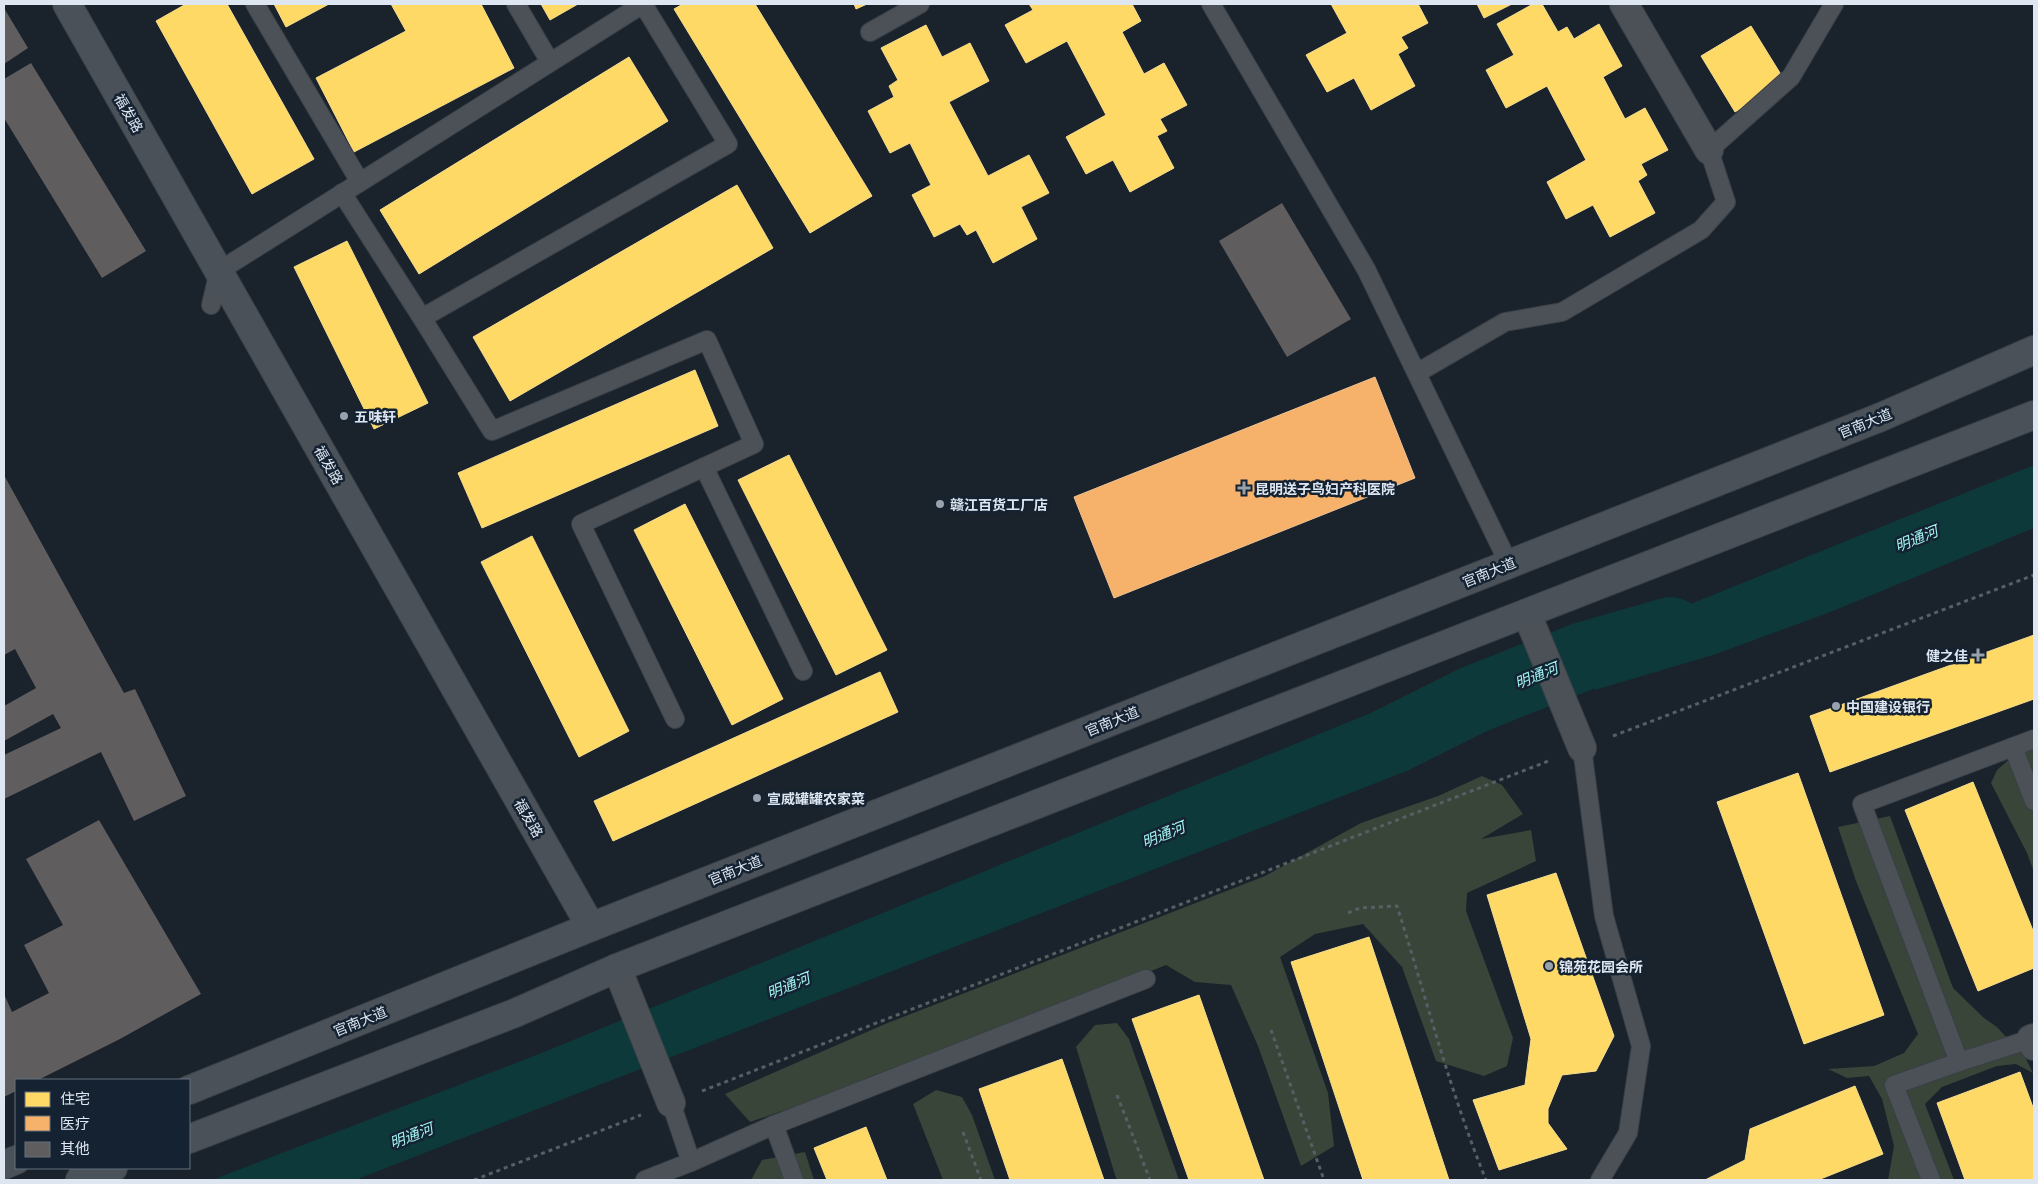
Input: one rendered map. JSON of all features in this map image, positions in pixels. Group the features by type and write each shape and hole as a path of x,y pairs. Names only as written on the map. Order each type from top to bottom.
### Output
{"main road":[{"name":"福发路","path":"67,4 591,927"},
{"name":"官南大道","path":"190,1090 591,927 1881,416 2034,350"},
{"path":"190,1138 515,1013 617,968 2034,415"},
{"path":"80,1180 110,1169"}],"street":[{"path":"1624,4 1709,150"},
{"path":"1527,614 1582,748"},
{"path":"617,968 671,1103"}],"lane":[{"path":"255,4 360,182"},
{"path":"516,4 550,62"},
{"path":"211,305 219,271 643,4 728,144 422,318"},
{"path":"870,32 920,4"},
{"path":"1211,4 1366,269 1509,564"},
{"path":"1417,373 1505,322 1562,312 1700,230 1726,202 1709,150 1791,77 1834,4"},
{"path":"342,193 492,431 707,340 754,444 580,524 676,719"},
{"path":"704,467 803,671"},
{"path":"1959,1062 1862,804 2034,739"},
{"path":"2013,747 2034,801"},
{"path":"1582,748 1604,916 1641,1046 1628,1133 1600,1180"},
{"path":"645,1180 668,1176 691,1162 774,1126 1146,979"},
{"path":"1930,1180 1894,1085 1959,1062 2033,1041"},
{"path":"671,1103 691,1162"},
{"path":"774,1126 794,1180"}],"path":[{"path":"474,1180 1582,748 2034,575"},
{"path":"1348,914 1360,908 1397,906 1475,1153 1486,1180"},
{"path":"1271,1030 1324,1180"},
{"path":"1117,1095 1150,1180"},
{"path":"963,1132 981,1180"}],"shaded area":[{"path":"2034,738 2034,872 2027,853 1991,783 1997,770"},
{"path":"1482,776 1502,785 1523,814 1481,839 1531,830 1536,861 1467,893 1466,911 1513,1038 1507,1066 1484,1076 1436,1061 1402,967 1363,924 1315,934 1280,957 1328,1093 1334,1146 1301,1166 1258,1046 1231,985 1195,982 1166,965 869,1077 838,1092 750,1122 725,1094 885,1024 1265,876 1361,823 1438,796"},
{"path":"1890,816 1953,988 1984,1018 1997,1027 2026,1059 2033,1073 2016,1064 1997,1066 1942,1087 1925,1104 1954,1180 1888,1180 1894,1146 1882,1099 1869,1076 1847,1078 1828,1069 1874,1066 1904,1053 1918,1034 1856,881 1838,827"},
{"path":"1117,1023 1129,1039 1179,1180 1117,1180 1115,1175 1076,1047 1095,1025"},
{"path":"936,1090 962,1097 972,1115 995,1180 943,1180 913,1104"},
{"path":"805,1152 814,1180 751,1180 762,1160"}],"water":[{"path":"2034,465 2034,528 1833,611 1713,655 1595,690 1573,632 1693,603"},
{"path":"1462,671 1485,730 1394,776 355,1180 212,1180 539,1054 1368,714"}],"pier":[{"path":"1571,632 1573,632 1595,690 1593,691"},
{"path":"1465,670 1488,729 1485,730 1462,671"}],"building: 住宅":[{"path":"186,4 227,4 314,159 252,194 156,21"},
{"path":"274,4 329,4 286,27"},
{"path":"391,4 481,4 514,68 354,152 316,78 406,31"},
{"path":"541,4 578,4 550,20"},
{"path":"683,4 755,4 872,196 810,233 674,9"},
{"path":"854,4 867,4 856,9"},
{"path":"1029,4 1132,4 1141,21 1122,32 1144,74 1164,63 1187,105 1160,119 1167,131 1157,136 1174,168 1130,192 1113,160 1086,174 1066,137 1106,115 1067,41 1026,63 1005,25 1033,10"},
{"path":"1331,4 1418,4 1428,23 1401,37 1408,48 1398,54 1415,86 1371,110 1354,78 1327,92 1306,55 1347,33"},
{"path":"1477,4 1512,4 1484,18"},
{"path":"1533,4 1542,4 1558,32 1567,27 1574,39 1599,24 1622,66 1603,77 1625,119 1645,108 1668,150 1641,164 1647,175 1638,181 1655,213 1610,237 1593,205 1566,219 1547,182 1586,160 1547,86 1506,108 1486,70 1514,55 1497,24"},
{"path":"926,25 942,57 970,43 989,81 949,102 988,176 1029,155 1049,193 1021,207 1037,239 993,263 976,230 967,235 960,224 934,237 912,195 931,185 910,143 890,153 868,111 894,97 889,86 898,80 881,48"},
{"path":"1751,26 1785,81 1735,112 1701,56"},
{"path":"629,57 668,121 419,274 380,210"},
{"path":"737,185 773,248 510,401 473,337"},
{"path":"347,241 428,403 374,429 294,267"},
{"path":"695,370 718,426 482,528 458,473"},
{"path":"789,455 887,650 836,675 738,480"},
{"path":"685,504 783,699 732,725 634,530"},
{"path":"532,536 629,731 579,757 481,562"},
{"path":"2034,635 2034,699 1830,772 1810,716"},
{"path":"880,672 898,712 613,841 594,801"},
{"path":"1798,773 1884,1015 1804,1044 1717,802"},
{"path":"1973,782 2034,933 2034,968 1978,991 1905,810"},
{"name":"锦苑花园会所","path":"1556,873 1614,1036 1596,1071 1562,1075 1548,1109 1548,1123 1567,1149 1499,1170 1473,1100 1525,1085 1531,1039 1487,895"},
{"path":"1369,937 1449,1180 1363,1180 1291,962"},
{"path":"1199,995 1264,1180 1189,1180 1132,1019"},
{"path":"1062,1059 1104,1180 1010,1180 979,1089"},
{"path":"2020,1072 2034,1110 2034,1180 1965,1180 1937,1103"},
{"path":"1855,1086 1883,1154 1818,1180 1705,1180 1745,1160 1750,1129"},
{"path":"866,1127 887,1180 827,1180 814,1148"}],"building: 医疗":[{"name":"昆明送子鸟妇产科医院","path":"1375,377 1415,478 1114,598 1074,497"}],"building: 其他":[{"path":"4,8 28,48 4,64"},
{"path":"31,63 146,251 102,278 4,118 4,79"},
{"path":"1282,203 1351,319 1287,357 1219,241"},
{"path":"4,475 124,693 135,689 186,796 134,821 101,752 4,799 4,755 61,728 53,714 4,741 4,706 36,688 15,649 4,655"},
{"path":"99,820 201,994 120,1039 40,1079 15,1079 15,1092 4,1097 4,994 12,1012 49,993 24,945 63,925 26,859"}],"waterway":[{"name":"明通河","path":"1391,741 1475,699 1584,656 1671,631"}],"place":[{"name":"五味轩","path":"344,416"},
{"name":"昆明送子鸟妇产科医院","path":"1244,488"},
{"name":"赣江百货工厂店","path":"940,504"},
{"name":"健之佳","path":"1978,655"},
{"name":"中国建设银行","path":"1836,706"},
{"name":"宣威罐罐农家菜","path":"757,798"},
{"name":"锦苑花园会所","path":"1549,966"}]}
